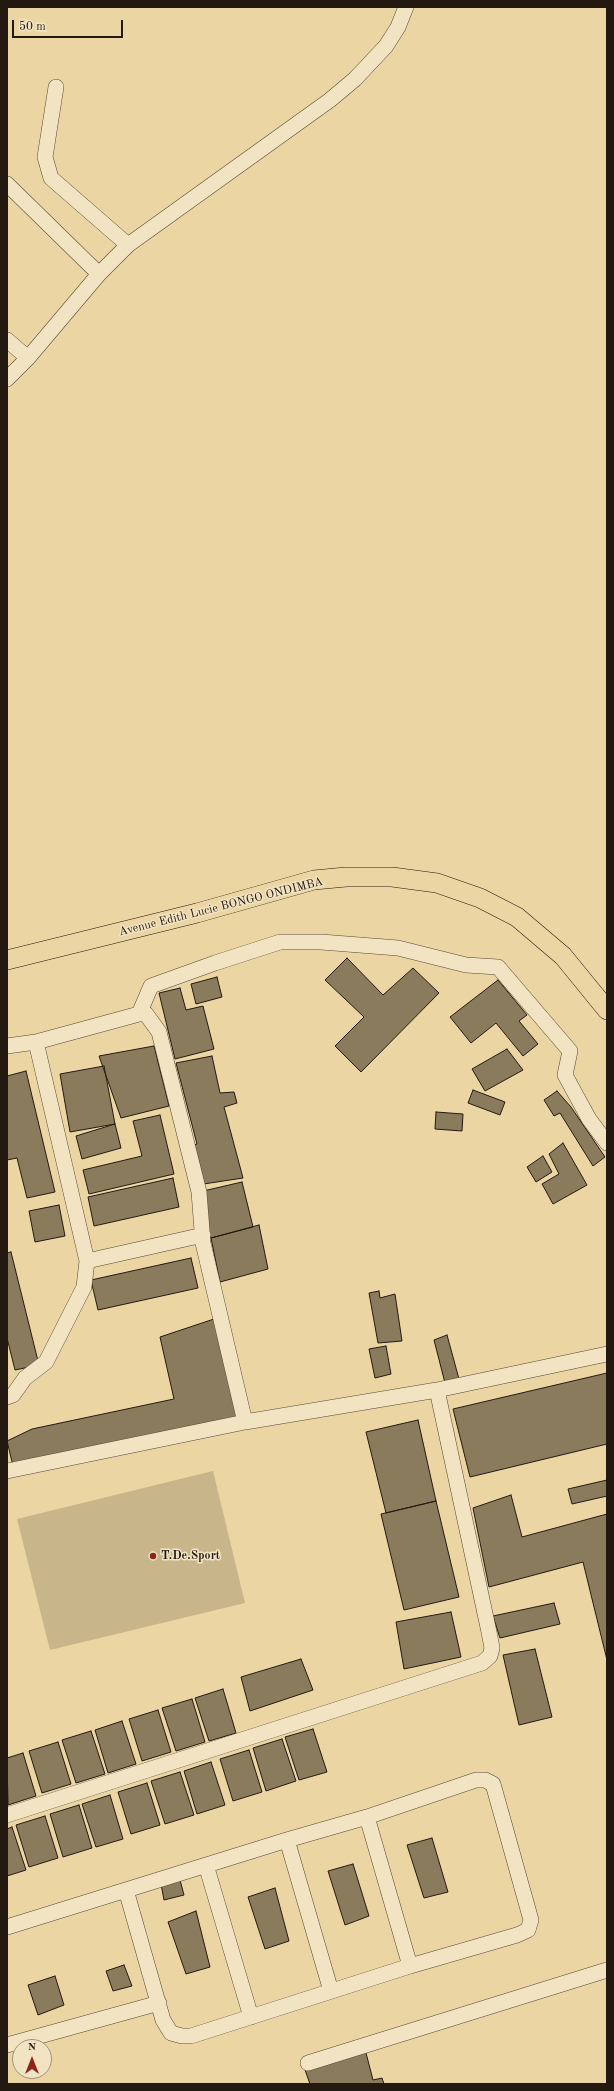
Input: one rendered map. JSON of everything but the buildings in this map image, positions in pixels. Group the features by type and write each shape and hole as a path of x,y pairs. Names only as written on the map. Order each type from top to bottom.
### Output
{"main road":[{"name":"Avenue Edith Lucie BONGO ONDIMBA","path":"7,960 197,913 314,880 346,877 392,877 437,884 480,898 517,917 563,956 607,1010"}],"street":[{"path":"7,379 28,358 99,274 128,245 330,100 356,79 386,46 398,27 406,7"},
{"path":"56,87 45,157 50,178 128,245"},
{"path":"7,184 99,274"},
{"path":"7,340 28,358"},
{"path":"139,1014 150,986 280,942 321,942 398,948 466,965 498,967 570,1051 565,1074 589,1119 607,1143"},
{"path":"7,1046 36,1042 139,1014 146,1014 159,1032 198,1192 203,1235 245,1422"},
{"path":"7,1397 13,1395 25,1378 46,1362 84,1287 87,1261 36,1042"},
{"path":"87,1261 203,1235"},
{"path":"7,1471 245,1422 437,1390 607,1354"},
{"path":"7,1815 482,1663 490,1656 492,1648 489,1632 437,1390"},
{"path":"7,1927 206,1865 287,1840 367,1817 476,1780 485,1780 493,1784 531,1920 528,1930 517,1935 410,1966 191,2036 182,2036 171,2032 163,2020 126,1890"},
{"path":"367,1817 410,1966"},
{"path":"287,1840 331,1991"},
{"path":"206,1865 251,2017"},
{"path":"308,2063 607,1970"},
{"path":"7,2046 159,2003"}],"shaded area":[{"path":"213,1471 245,1603 50,1650 17,1519"}],"place":[{"name":"T.De.Sport","path":"153,1556"}]}
